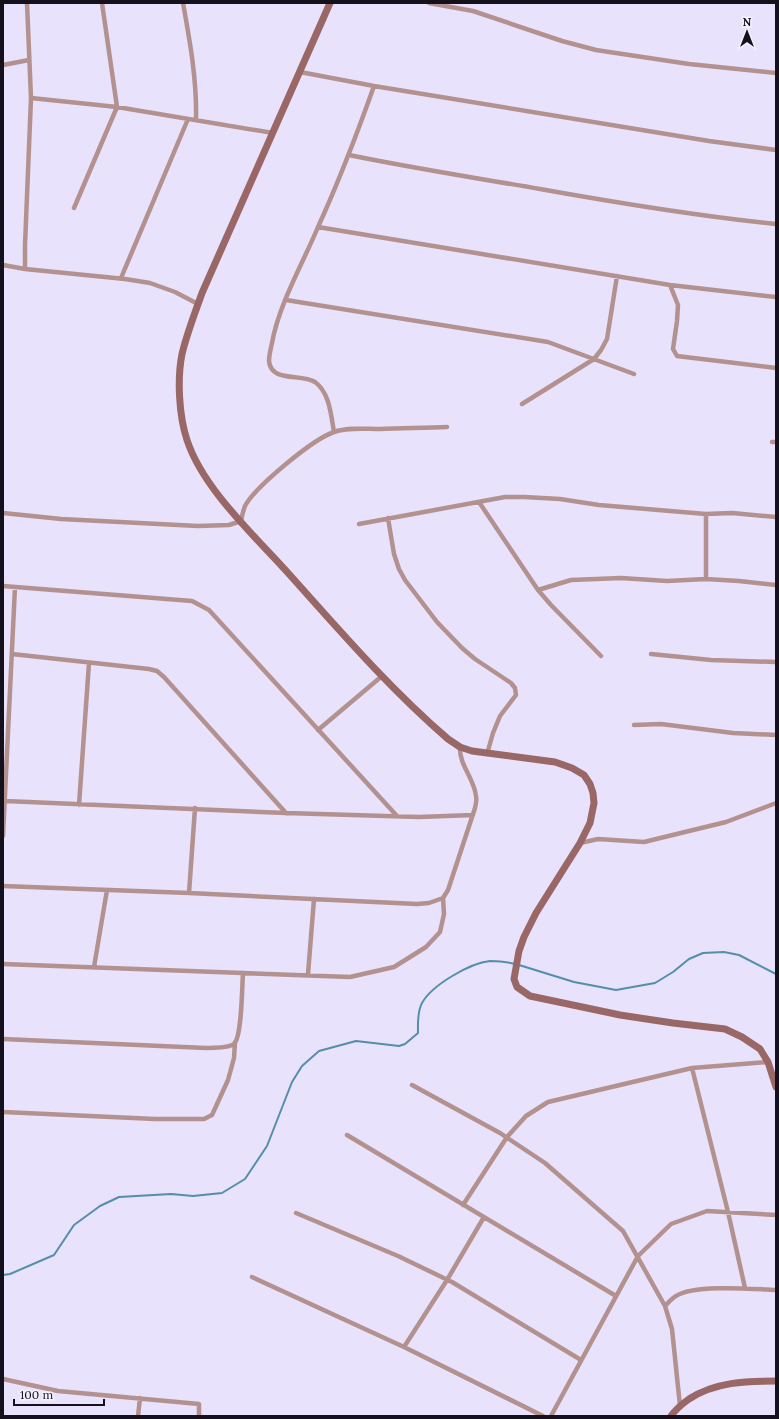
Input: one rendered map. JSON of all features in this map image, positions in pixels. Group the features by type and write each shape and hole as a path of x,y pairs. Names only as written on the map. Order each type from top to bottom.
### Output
{"street":[{"path":"25,268 31,98 27,3"},
{"path":"74,208 118,107 102,3"},
{"path":"183,3 193,55 197,98 196,120"},
{"path":"330,3 198,304 189,329 182,355 180,382 180,411 187,440 198,466 214,490 382,676 430,724 460,747 487,754 555,762 572,768 584,775 590,784 594,803 590,823 580,843 536,913 524,937 519,951 514,979 517,987 530,996 550,1001 620,1015 725,1029 742,1037 760,1049 768,1062 776,1087"},
{"path":"429,3 473,11 562,42 596,50 689,64 776,73"},
{"path":"3,65 29,60"},
{"path":"300,72 374,86 709,141 776,150"},
{"path":"334,432 328,401 322,389 314,381 280,375 273,371 269,361 274,331 349,155 374,86"},
{"path":"31,98 118,107 273,133"},
{"path":"121,278 188,119"},
{"path":"349,155 477,179 619,203 776,224"},
{"path":"318,228 617,276 670,286 776,297"},
{"path":"3,265 121,278 150,283 175,292 198,304"},
{"path":"522,404 594,359 602,350 607,338 617,276"},
{"path":"670,286 678,305 672,349 677,356 776,368"},
{"path":"286,300 548,342 634,374"},
{"path":"241,521 245,507 250,498 271,477 295,457 325,436 334,432 351,429 447,427"},
{"path":"359,524 505,497 524,496 560,499 599,505 706,514 732,513 776,517"},
{"path":"479,502 538,590 561,616 601,656"},
{"path":"3,513 61,519 198,526 229,526 241,521"},
{"path":"706,514 706,579"},
{"path":"388,518 394,554 399,569 405,580 437,622 462,648 475,659 511,683 515,688 516,695 500,716 487,754"},
{"path":"538,590 571,580 621,578 667,581 706,579 776,585"},
{"path":"3,586 192,601 199,604 209,610 397,816"},
{"path":"3,836 6,801 15,587"},
{"path":"12,654 157,671 286,813"},
{"path":"651,654 711,660 776,662"},
{"path":"79,805 89,663"},
{"path":"318,730 382,676"},
{"path":"634,725 661,724 733,733 776,735"},
{"path":"3,964 350,976 394,967 426,947 440,932 444,914 443,898 448,890 477,798 475,788 462,762 460,747"},
{"path":"6,801 419,817 473,814"},
{"path":"580,843 598,839 644,842 726,822 776,803"},
{"path":"189,893 195,808"},
{"path":"3,886 417,904 429,903 443,898"},
{"path":"94,967 107,890"},
{"path":"308,974 314,899"},
{"path":"3,1112 155,1119 204,1119 212,1115 228,1080 234,1058 235,1042 240,1021 243,973"},
{"path":"3,1039 206,1048 226,1047 233,1045 235,1042"},
{"path":"463,1205 507,1137 526,1116 548,1102 692,1068 768,1062"},
{"path":"692,1068 728,1212 744,1288"},
{"path":"412,1085 507,1137 545,1163 624,1231 665,1306 672,1329 680,1406"},
{"path":"347,1135 616,1296"},
{"path":"551,1416 638,1256 671,1224 706,1211 776,1215"},
{"path":"296,1213 398,1256 447,1280 581,1360"},
{"path":"404,1346 447,1280 484,1217"},
{"path":"252,1277 404,1346 543,1416"},
{"path":"665,1306 677,1295 694,1290 744,1288 776,1290"},
{"path":"3,1379 58,1391 199,1404 199,1416"},
{"path":"671,1416 680,1406 696,1394 727,1384 776,1381"},
{"path":"138,1416 140,1398"}],"waterway":[{"path":"519,965 574,982 616,990 655,983 673,972 689,959 703,953 724,952 739,955 776,974"},
{"path":"3,1275 10,1274 54,1255 74,1225 100,1206 119,1197 171,1194 193,1196 222,1193 245,1179 267,1146 292,1082 302,1066 319,1051 356,1041 399,1046 405,1044 418,1033 419,1014 422,1003 427,996 443,982 462,970 482,963 493,961 515,964"}]}
